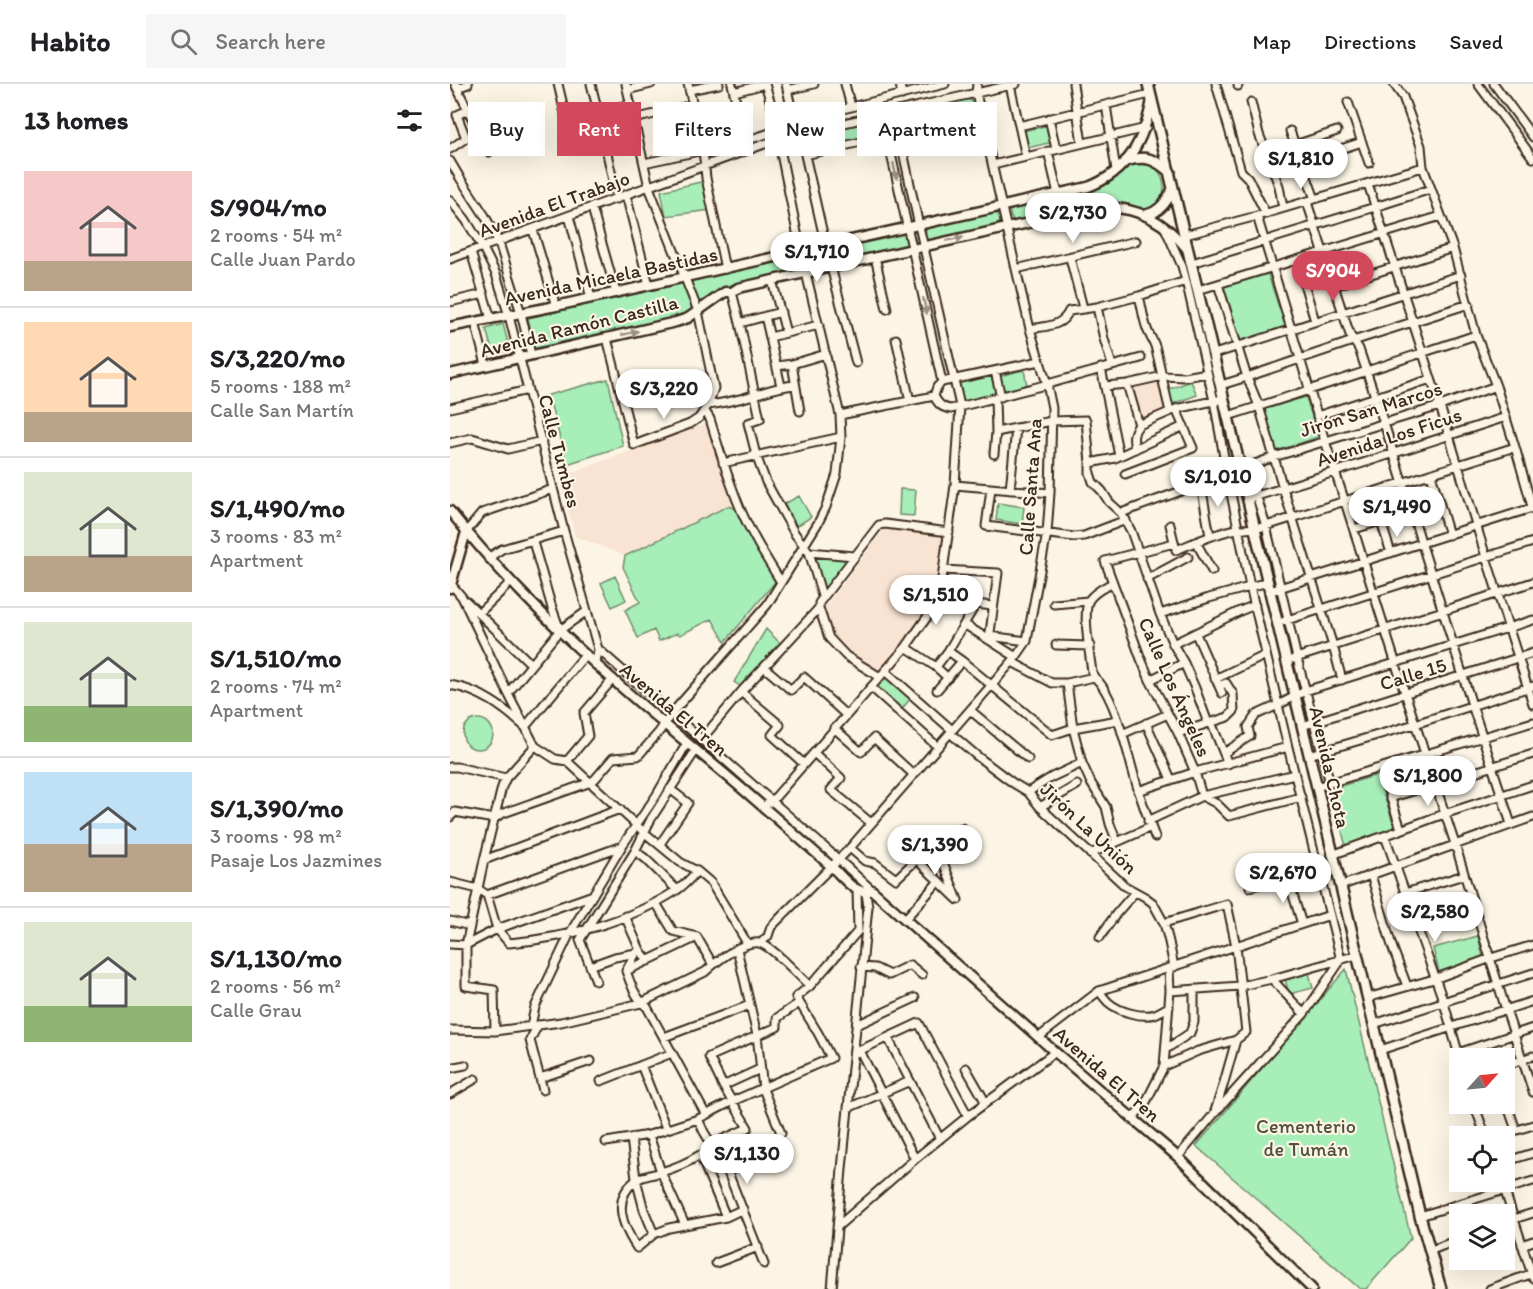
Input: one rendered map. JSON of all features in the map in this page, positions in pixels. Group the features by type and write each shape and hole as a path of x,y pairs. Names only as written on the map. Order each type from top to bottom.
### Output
{"highway":[{"name":"Avenida Chota","path":"1148,84 1221,385 1219,399 1228,416 1261,528 1269,587 1282,621 1292,659 1295,696 1332,855 1428,1251 1441,1289"},
{"path":"1126,161 1136,158 1149,159 1156,161 1170,172"},
{"path":"1146,215 1152,214 1163,205 1173,189"}],"main road":[{"name":"Avenida Micaela Bastidas","path":"450,327 826,247 1095,184 1126,161 1141,140 1146,128 1151,97"},
{"name":"Avenida Ramón Castilla","path":"450,374 676,322 688,318 725,292 732,292 738,288 1096,208 1121,208 1146,215 1165,228 1189,252"},
{"name":"Avenida El Tren","path":"450,511 488,558 596,664 832,867 905,919 1178,1157 1312,1289"},
{"path":"451,586 466,532"}],"street":[{"path":"450,148 466,138 457,116 468,110 456,86 468,84"},
{"path":"558,84 562,102"},
{"path":"591,84 596,102"},
{"path":"630,102 626,87 651,84"},
{"path":"691,102 688,87 719,84"},
{"path":"733,88 765,84 770,102"},
{"path":"790,102 787,87 814,84"},
{"path":"845,84 851,107"},
{"path":"900,84 902,94"},
{"path":"845,108 928,86 945,84"},
{"name":"Calle Santa Ana","path":"976,84 978,102"},
{"path":"1073,84 1082,143"},
{"path":"1216,84 1241,171 1248,178 1266,214"},
{"path":"1160,614 1250,586 1281,588 1533,509 1496,386 1476,334 1453,249 1423,167 1421,146 1403,97 1394,84"},
{"path":"1478,84 1533,158"},
{"path":"1494,84 1533,137"},
{"path":"1013,85 1026,157"},
{"name":"Avenida El Trabajo","path":"936,102 1013,85"},
{"path":"1019,126 1078,111 1151,97"},
{"path":"1251,102 1259,134 1279,186 1283,208"},
{"path":"1348,102 1369,163"},
{"path":"1106,105 1116,170"},
{"path":"1049,118 1052,150 1066,215"},
{"path":"993,165 1146,128"},
{"path":"1290,131 1315,199"},
{"path":"1295,145 1337,132"},
{"path":"1301,162 1362,142"},
{"name":"Avenida El Trabajo","path":"450,260 765,145"},
{"path":"607,338 634,445 699,418 714,388 698,311 649,187 641,150"},
{"path":"608,156 617,198"},
{"path":"644,163 676,156"},
{"path":"703,156 725,269"},
{"path":"450,817 456,812 494,819 501,814 591,782 613,758 638,756 672,713 767,605 806,549 832,491 840,456 840,415 801,252 781,156"},
{"path":"805,156 826,247"},
{"path":"891,156 942,382"},
{"path":"762,807 772,801 814,753 906,647 942,601 943,570 955,485 960,406 904,156"},
{"name":"Calle Santa Ana","path":"761,943 768,936 771,927 850,848 992,685 1027,641 1047,533 1052,421 1050,396 1030,329 991,156"},
{"path":"450,161 485,216 499,243 521,313 531,355"},
{"path":"1185,236 1423,167"},
{"path":"1368,184 1440,406 1497,594 1531,687 1533,704"},
{"path":"1192,263 1431,189"},
{"path":"626,195 649,285"},
{"name":"Calle Tumbes","path":"450,200 453,210 466,220 496,274 551,474 564,531 598,649 596,664"},
{"path":"1307,201 1353,341 1359,349 1384,423 1510,824"},
{"path":"592,208 616,293"},
{"path":"568,216 591,298"},
{"path":"1257,216 1317,416 1533,1092"},
{"path":"1198,290 1441,216"},
{"path":"1165,228 1182,266 1207,373 1219,399 1227,474 1250,586 1341,960 1304,1014 1178,1157"},
{"path":"533,230 556,306"},
{"path":"1016,269 1136,241"},
{"path":"1334,286 1453,249"},
{"path":"471,252 491,318"},
{"path":"875,257 887,309"},
{"path":"1070,258 1083,308"},
{"path":"1297,260 1315,321"},
{"path":"831,267 856,363"},
{"path":"1214,354 1461,276"},
{"path":"772,280 786,333"},
{"path":"1030,329 1062,322 1069,311 1097,307 1186,281"},
{"path":"1218,284 1342,680"},
{"path":"732,292 760,419 748,423 766,482 806,549 830,638 846,656 882,674"},
{"path":"450,302 484,294"},
{"path":"1125,474 1193,448 1184,426 1165,394 1155,345 1146,327 1139,296"},
{"path":"1221,385 1469,304"},
{"path":"1097,307 1112,365"},
{"path":"740,323 781,312"},
{"path":"765,316 781,386"},
{"path":"475,322 486,365"},
{"path":"770,337 819,325"},
{"path":"1228,416 1476,334"},
{"path":"896,339 910,401"},
{"path":"777,366 826,354"},
{"path":"1040,361 942,382 937,387 934,396 940,406 951,409 1140,358"},
{"path":"792,364 800,411"},
{"path":"1101,368 1119,456"},
{"path":"994,454 998,397 995,371"},
{"path":"1105,386 1163,376 1185,377 1207,373"},
{"path":"1317,416 1431,379"},
{"path":"1127,384 1139,425"},
{"path":"706,408 781,386 795,385"},
{"name":"Jirón San Marcos","path":"1121,513 1244,467 1440,406 1496,386"},
{"path":"450,408 528,390"},
{"path":"840,415 934,396"},
{"path":"1135,449 1134,430 1139,425 1173,410 1219,399"},
{"path":"706,408 741,510 781,582"},
{"name":"Avenida Los Ficus","path":"1252,497 1506,417"},
{"path":"996,432 1052,421 1086,420 1090,473 1093,482 1126,520 1160,614 1228,764"},
{"path":"1090,463 1119,456 1184,426"},
{"path":"1010,490 1016,428"},
{"path":"723,463 841,437"},
{"path":"450,443 472,438 508,449 542,441"},
{"path":"1138,551 1197,542 1238,529 1261,528 1515,447"},
{"path":"1431,474 1449,535"},
{"path":"955,485 1050,493"},
{"path":"1201,485 1210,536"},
{"path":"466,532 482,513 553,489"},
{"path":"991,489 986,526 1074,537 1084,536 1126,520"},
{"path":"1371,493 1391,553"},
{"path":"1354,529 1381,521"},
{"path":"701,740 820,602 879,525 949,532"},
{"path":"1170,525 1177,562"},
{"path":"1261,528 1281,588 1282,621 1533,542"},
{"path":"488,558 502,549 533,542 564,531"},
{"path":"533,542 560,630"},
{"path":"1197,542 1212,571"},
{"path":"806,549 854,556"},
{"name":"Calle Los Ángeles","path":"1138,551 1105,561 1150,680 1178,733 1195,772 1202,796"},
{"path":"450,559 459,556"},
{"path":"1147,579 1188,557"},
{"path":"943,570 998,573 989,638"},
{"path":"479,613 511,582"},
{"path":"1330,783 1305,691 1292,659 1533,582"},
{"path":"1112,583 1096,592 1088,601 1086,612 1092,672 1109,696 1138,791 1155,837"},
{"path":"451,586 531,664"},
{"path":"462,597 535,746 555,759 567,761 645,833 680,862 697,871 711,883 747,944"},
{"path":"942,601 993,606"},
{"path":"942,601 969,615"},
{"path":"1054,604 1088,601"},
{"path":"936,668 976,604"},
{"path":"1173,644 1255,605"},
{"path":"508,693 560,630 587,611"},
{"path":"1224,753 1250,736 1248,727 1256,715 1305,691 1533,620"},
{"path":"964,624 989,638 1014,659 1052,683 1067,683 1094,677"},
{"path":"1196,633 1219,686"},
{"path":"989,638 1027,641"},
{"path":"1056,645 1090,646"},
{"path":"906,647 948,678"},
{"name":"Avenida El Tren","path":"598,649 839,860 865,891"},
{"path":"948,651 1052,735 1073,728 1118,720"},
{"name":"Calle 15","path":"1302,726 1533,653"},
{"path":"525,727 586,654"},
{"path":"1219,686 1266,655"},
{"path":"937,690 962,661"},
{"path":"1150,680 1184,663"},
{"path":"764,667 790,690 804,677 846,715"},
{"name":"Jirón La Unión","path":"882,674 977,756 1028,792 1040,807 1125,886 1153,903 1164,923 1172,968 1166,1049 1164,1066 1146,1102 1132,1119"},
{"path":"567,761 588,736 584,713 613,679"},
{"path":"1067,683 1073,728 1082,763 1106,807 1117,842"},
{"path":"1178,733 1228,717 1234,711 1233,694 1226,683 1219,686"},
{"path":"450,685 483,696 504,708 525,727"},
{"path":"871,687 938,747"},
{"path":"1309,755 1531,687"},
{"path":"741,692 780,725 772,735 804,764"},
{"path":"970,710 1028,759"},
{"path":"1122,734 1168,714"},
{"path":"1146,723 1171,779"},
{"path":"1316,787 1533,723"},
{"path":"834,728 861,752 874,738 914,775"},
{"path":"543,1090 530,1040 535,1026 535,1007 570,933 687,743"},
{"path":"495,1031 494,990 466,986 466,945 502,787 506,778 535,746"},
{"path":"1138,791 1171,779 1288,747"},
{"path":"596,981 580,940 635,851 651,819 696,750"},
{"path":"814,753 841,778 831,790 871,824"},
{"path":"1390,798 1533,754"},
{"path":"1028,792 1052,777 1082,763"},
{"path":"450,767 506,778"},
{"path":"1381,768 1401,829"},
{"path":"1090,854 1202,796 1295,774"},
{"path":"1040,807 1077,785"},
{"path":"1332,855 1444,814 1533,785"},
{"path":"660,844 688,803 670,789"},
{"path":"1202,796 1217,804 1229,816 1301,797"},
{"path":"484,860 620,809"},
{"path":"1340,886 1533,817"},
{"path":"850,848 865,861 875,863 897,879 936,842 962,828"},
{"path":"1385,836 1444,1003 1457,1048"},
{"path":"917,860 958,900 936,842"},
{"path":"487,895 622,846"},
{"path":"635,851 677,890"},
{"path":"450,882 478,889 487,895 497,929 509,943 538,940 586,930 625,916 656,903 677,890 697,871"},
{"path":"1371,875 1392,946 1407,986"},
{"path":"1405,893 1464,875"},
{"path":"1250,887 1287,876 1302,924"},
{"path":"905,919 939,881"},
{"path":"832,1289 848,1108 857,1052 861,967 868,907 865,891"},
{"path":"606,1142 649,1135 698,1119 831,1058 796,997 810,986 858,931 865,891"},
{"path":"1100,937 1135,892"},
{"path":"450,945 466,945 497,929 593,895"},
{"path":"1414,921 1473,902"},
{"path":"656,903 673,931 697,937 713,965"},
{"path":"1164,923 1227,904 1236,946 1246,1032 1236,1040 1198,1051 1164,1066"},
{"path":"1039,1037 1099,991 1330,915"},
{"path":"625,916 638,951 648,961"},
{"path":"450,921 470,926"},
{"path":"626,971 697,937"},
{"path":"450,1030 495,1031 535,1026 561,1022 641,1002 705,972 747,944 761,943 810,986"},
{"path":"1367,998 1434,979 1533,945"},
{"path":"737,949 758,1035 763,1089 780,1133"},
{"path":"590,966 638,951"},
{"path":"626,971 638,951"},
{"path":"1170,991 1240,986 1357,955"},
{"path":"861,967 875,969 889,975 910,965 922,975"},
{"path":"626,971 635,993 647,1007 706,1115"},
{"path":"1374,1024 1533,973"},
{"path":"1272,979 1304,1014"},
{"path":"1166,1049 1190,1033 1194,1022 1194,989"},
{"path":"1099,991 1108,1002 1117,1008 1133,1013 1157,1014 1169,1007"},
{"path":"857,1025 915,998"},
{"path":"1380,1050 1533,1001"},
{"path":"712,1144 748,1128 709,1057 777,1028 777,1018 800,1003"},
{"path":"664,1037 750,1005"},
{"path":"857,1052 919,1023 968,1116"},
{"path":"1479,1048 1533,1028"},
{"path":"888,1038 940,1139"},
{"path":"1214,1114 1236,1040"},
{"path":"857,1052 882,1094 915,1159"},
{"path":"838,1226 968,1116 1055,1052"},
{"path":"601,1081 672,1053"},
{"path":"1515,1062 1533,1056"},
{"path":"540,1078 591,1061"},
{"path":"450,1068 465,1065"},
{"path":"640,1065 666,1128"},
{"path":"966,1068 986,1103"},
{"path":"723,1086 760,1069"},
{"path":"450,1094 475,1079"},
{"path":"848,1108 910,1081"},
{"path":"1511,1114 1516,1130 1533,1125"},
{"path":"698,1119 727,1170 764,1264"},
{"path":"649,1135 661,1172 685,1225"},
{"path":"631,1138 636,1179 644,1210 654,1234"},
{"path":"1515,1159 1533,1153"},
{"path":"726,1216 700,1155 688,1162 636,1179 621,1200 624,1222 637,1248 654,1234 669,1228 726,1216 743,1209"},
{"path":"1515,1184 1533,1181"},
{"path":"1420,1216 1487,1192"},
{"path":"1515,1219 1533,1213"},
{"path":"1490,1289 1532,1275 1515,1222"},
{"path":"1522,1245 1533,1241"},
{"path":"1428,1251 1449,1243"},
{"path":"716,1263 758,1247"}],"shaded area":[{"path":"1158,381 1166,411 1140,422 1130,389"},
{"path":"707,423 738,510 728,506 625,556 575,536 560,477"},
{"path":"885,528 944,536 935,598 908,641 879,673 850,653 832,633 824,608"}],"green space":[{"path":"968,99 973,102 955,102"},
{"path":"857,125 857,140 845,143 845,128"},
{"path":"1049,125 1053,142 1027,148 1023,131"},
{"path":"1139,162 1155,167 1162,177 1163,193 1154,206 1139,210 1075,210 1070,208 1068,200 1071,195 1097,188"},
{"path":"705,181 711,210 666,216 661,191"},
{"path":"1056,198 1061,202 1062,210 1057,214 1016,222 1011,218 1010,211 1016,206"},
{"path":"993,212 999,215 1000,221 997,226 929,242 925,237 929,226"},
{"path":"900,233 907,239 905,247 817,268 811,263 810,258 813,252"},
{"path":"798,257 801,268 728,286 700,306 691,281"},
{"path":"1268,274 1286,329 1241,343 1224,287"},
{"path":"685,283 695,309 681,316 535,351 528,318"},
{"path":"503,324 510,350 493,354 486,329"},
{"path":"1024,370 1027,385 1002,391 999,376"},
{"path":"991,375 996,395 963,404 957,381"},
{"path":"608,379 623,446 567,464 548,395"},
{"path":"1191,381 1197,395 1172,404 1167,390"},
{"path":"1306,397 1318,437 1277,451 1264,409"},
{"path":"900,489 916,490 914,516 899,515"},
{"path":"799,496 811,517 797,526 784,504"},
{"path":"998,503 1024,507 1022,524 996,520"},
{"path":"728,506 738,510 775,582 725,642 712,619 680,635 677,633 659,641 654,630 638,638 625,610 640,602 623,567 625,556"},
{"path":"817,556 848,560 825,589 823,589 814,558"},
{"path":"615,576 626,600 612,607 601,583"},
{"path":"766,629 780,643 740,686 734,682"},
{"path":"885,675 911,698 901,710 874,686"},
{"path":"478,719 484,720 492,728 492,740 484,748 478,749 472,748 464,740 463,734 464,728 472,720"},
{"path":"1377,775 1395,828 1346,847 1331,789"},
{"path":"1478,936 1483,957 1439,972 1433,948"},
{"name":"Cementerio de Tumán","path":"1346,969 1411,1238 1366,1289 1360,1289 1196,1146"},
{"path":"1309,973 1313,988 1289,994 1285,979"}]}
